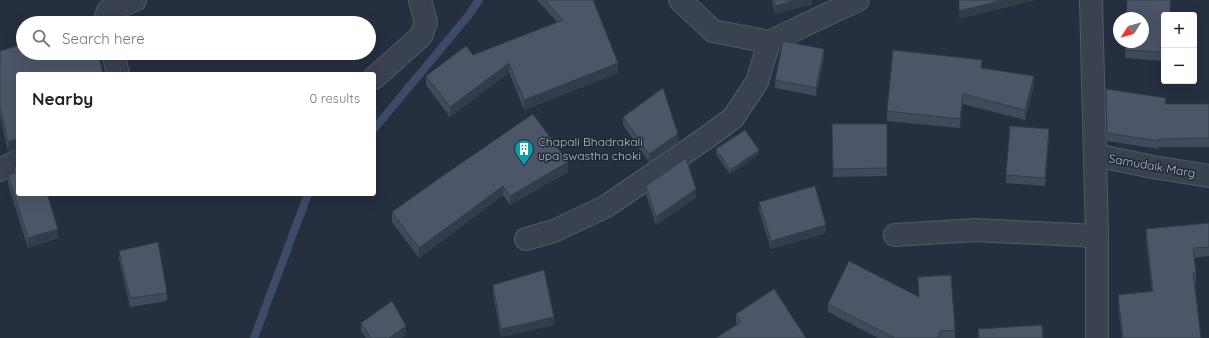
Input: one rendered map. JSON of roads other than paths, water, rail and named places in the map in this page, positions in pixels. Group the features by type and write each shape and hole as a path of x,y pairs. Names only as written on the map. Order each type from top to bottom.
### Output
{"street":[{"path":"106,16 108,11 135,0"},
{"path":"376,76 421,36 426,22 420,0"},
{"path":"680,0 713,31 768,42 858,0"},
{"path":"1091,0 1095,155 1097,338"},
{"path":"526,239 554,231 605,207 733,118 757,82 768,42"},
{"path":"115,60 118,72"},
{"name":"Samudaik Marg","path":"1095,155 1209,176"},
{"path":"0,170 16,162"},
{"path":"895,234 975,230 1096,236"}],"waterway":[{"path":"376,127 468,16 479,0"},
{"path":"254,338 307,196"}],"place":[{"name":"Chapali Bhadrakali upa swastha choki","path":"524,166"}]}
